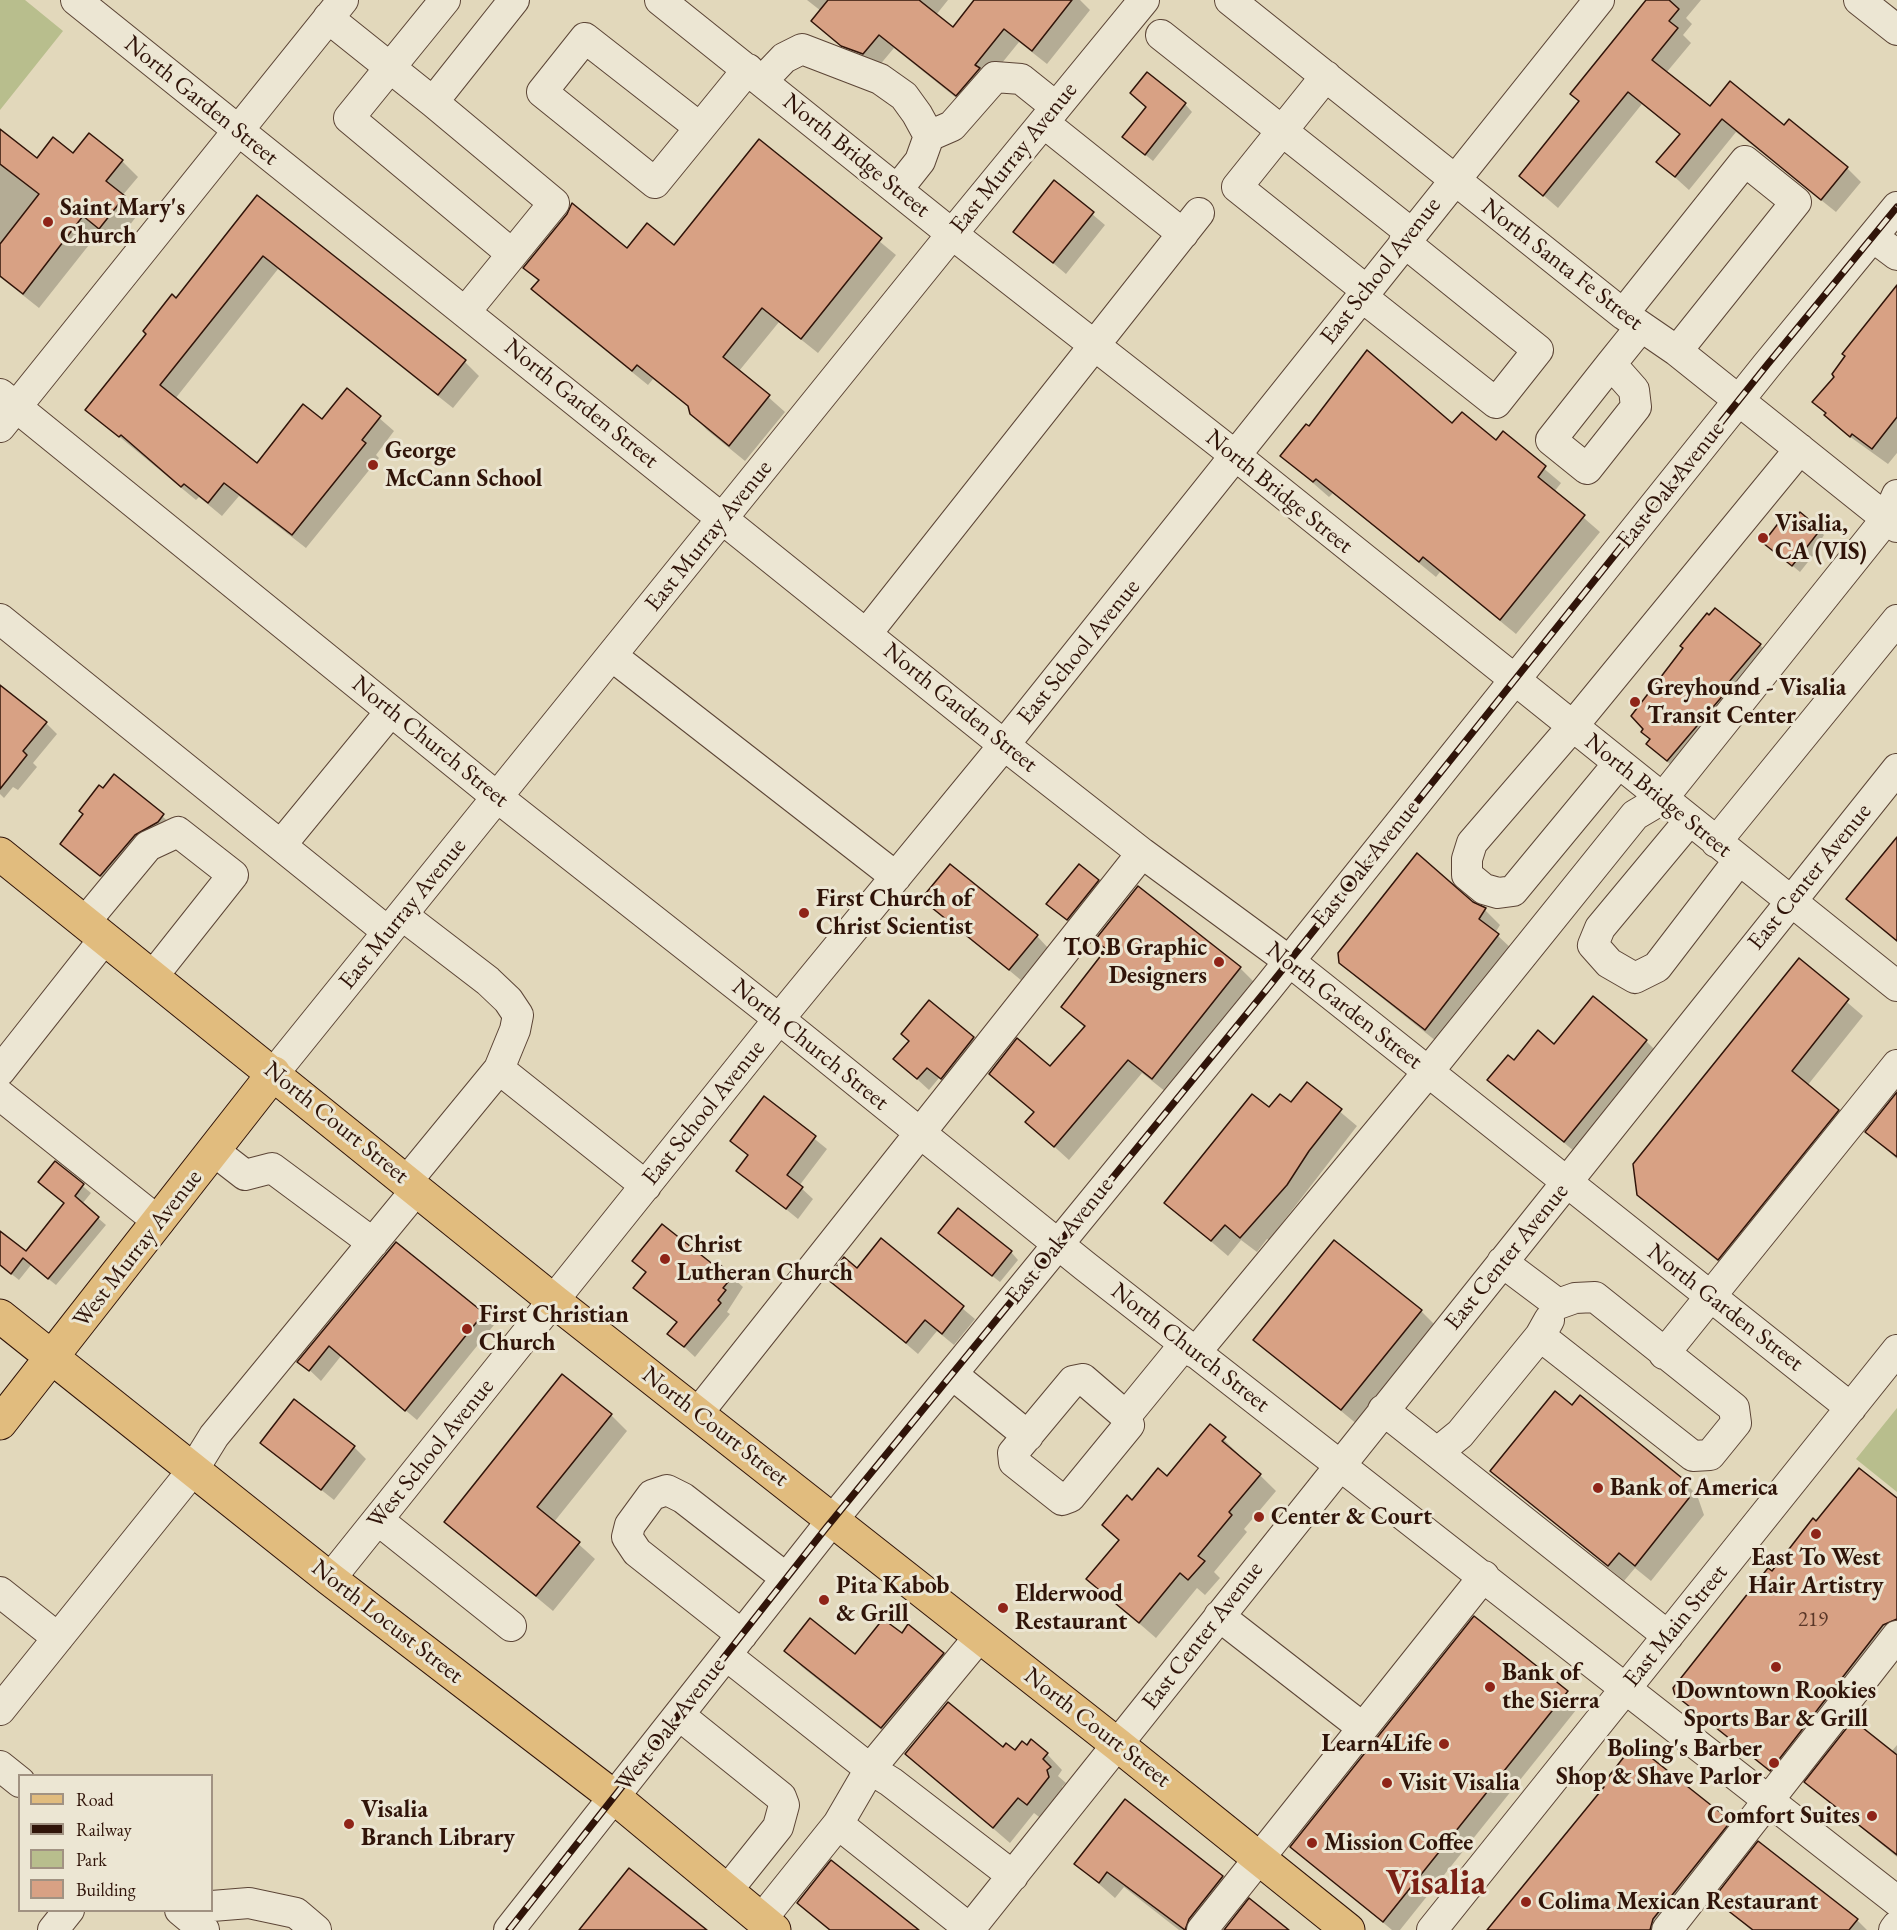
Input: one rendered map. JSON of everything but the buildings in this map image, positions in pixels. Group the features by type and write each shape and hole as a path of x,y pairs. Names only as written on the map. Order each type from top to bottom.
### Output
{"main road":[{"name":"North Court Street","path":"0,854 554,1301 1118,1744 1348,1930"},
{"name":"West Murray Avenue","path":"0,1423 274,1073"},
{"name":"North Locust Street","path":"0,1316 330,1579 614,1797 767,1925"}],"street":[{"name":"North Garden Street","path":"76,0 1004,745 1142,853 1289,961 1851,1408"},
{"path":"445,0 349,117 513,254"},
{"path":"433,102 514,0"},
{"name":"North Bridge Street","path":"660,0 952,234 1236,456 1514,682 1897,986"},
{"name":"East Murray Avenue","path":"274,1073 1144,0"},
{"name":"North Santa Fe Street","path":"1230,0 1631,321 1677,351 1800,449 1894,513"},
{"name":"East School Avenue","path":"554,1301 779,1019 1004,745 1599,0"},
{"path":"1859,0 1897,30"},
{"path":"5,410 336,9 390,67 554,203 466,312"},
{"path":"1161,36 1281,132 1538,350 1496,403 1237,187 1281,132 1326,76"},
{"path":"699,127 585,38 542,92 655,183 699,127 755,74 802,49 880,79 904,96 917,114 928,136 920,161 897,190"},
{"path":"867,633 1093,344 1191,224 1050,115 1021,79 995,77 952,126 928,136"},
{"path":"1611,364 1631,321 1745,161 1796,202 1677,351"},
{"name":"East Oak Avenue","path":"833,1519 1289,961 1739,400 1897,207"},
{"path":"1873,237 1897,255"},
{"name":"North Church Street","path":"5,410 391,711 1190,1349 1627,1687 1897,1901"},
{"path":"1618,764 1513,891 1498,893 1484,889 1467,875 1467,860 1472,843 1572,727 1800,449"},
{"path":"1126,1416 1190,1349 1428,1072 1635,815 1662,799 1894,513"},
{"path":"0,619 395,924 488,981 508,1000 518,1015 515,1030 499,1069 412,1185 374,1243 214,1436 193,1470 0,1710"},
{"path":"1689,821 1600,928 1593,945 1609,963 1635,978 1657,967 1728,851 1897,620"},
{"path":"612,656 896,877"},
{"path":"290,834 391,711"},
{"name":"East Center Avenue","path":"969,1930 1897,770"},
{"path":"0,1071 95,930 148,846 178,832 233,875 153,976"},
{"path":"698,1413 1142,853"},
{"path":"1664,1354 1897,1065"},
{"path":"499,1069 646,1186"},
{"path":"0,1095 159,1222"},
{"path":"214,1151 245,1175 272,1168 374,1243"},
{"path":"1502,1262 1558,1304"},
{"path":"1435,1451 1460,1434 1540,1336 1558,1304 1575,1298 1595,1297 1734,1408 1736,1423 1710,1455 1693,1456 1540,1336"},
{"name":"West School Avenue","path":"330,1579 554,1301"},
{"name":"East Main Street","path":"1432,1930 1897,1350"},
{"path":"952,1374 1028,1436"},
{"path":"1083,1379 1126,1416 1129,1425 1070,1497 1062,1500 1014,1462 1013,1453 1073,1381 1083,1379"},
{"path":"1383,1410 1668,1636"},
{"path":"786,1578 683,1498 667,1490 652,1495 630,1525 627,1537 637,1552 734,1645 870,1769 891,1782 1013,1876"},
{"name":"West Oak Avenue","path":"509,1930 833,1519"},
{"path":"378,1520 511,1626"},
{"path":"1202,1930 1484,1576"},
{"path":"0,1592 58,1638"},
{"path":"1219,1616 1363,1728"},
{"path":"767,1925 838,1824 870,1769 980,1636"},
{"path":"1674,1928 1767,1798 1897,1636"},
{"path":"678,1715 781,1797 784,1805 778,1827 726,1892"},
{"path":"0,1766 18,1780"},
{"path":"838,1824 969,1930"},
{"path":"213,1906 249,1904 296,1913 316,1930"},
{"path":"53,1930 68,1912"},
{"path":"181,1912 204,1930"},
{"path":"1894,1930 1897,1926"}],"green space":[{"path":"0,0 25,0 63,31 0,110"},
{"path":"1897,1408 1897,1492 1856,1459"}],"railway":[{"path":"509,1930 826,1528 1267,989 1767,365 1897,207"}],"place":[{"name":"Saint Mary's Church","path":"48,222"},
{"name":"George McCann School","path":"373,465"},
{"name":"Visalia, CA (VIS)","path":"1763,538"},
{"name":"Greyhound - Visalia Transit Center","path":"1635,702"},
{"name":"First Church of Christ Scientist","path":"804,913"},
{"name":"T.O.B Graphic Designers","path":"1219,962"},
{"name":"Christ Lutheran Church","path":"665,1259"},
{"name":"First Christian Church","path":"467,1329"},
{"name":"Bank of America","path":"1598,1488"},
{"name":"Center & Court","path":"1259,1517"},
{"name":"East To West Hair Artistry","path":"1816,1534"},
{"name":"Pita Kabob & Grill","path":"824,1600"},
{"name":"Elderwood Restaurant","path":"1003,1608"},
{"name":"Downtown Rookies Sports Bar & Grill","path":"1776,1667"},
{"name":"Bank of the Sierra","path":"1490,1687"},
{"name":"Learn4Life","path":"1444,1744"},
{"name":"Boling's Barber Shop & Shave Parlor","path":"1774,1763"},
{"name":"Visit Visalia","path":"1387,1783"},
{"name":"Comfort Suites","path":"1872,1816"},
{"name":"Visalia Branch Library","path":"349,1824"},
{"name":"Mission Coffee","path":"1312,1843"},
{"name":"Colima Mexican Restaurant","path":"1526,1902"}],"district":[{"name":"Visalia","path":"1436,1884"}]}
